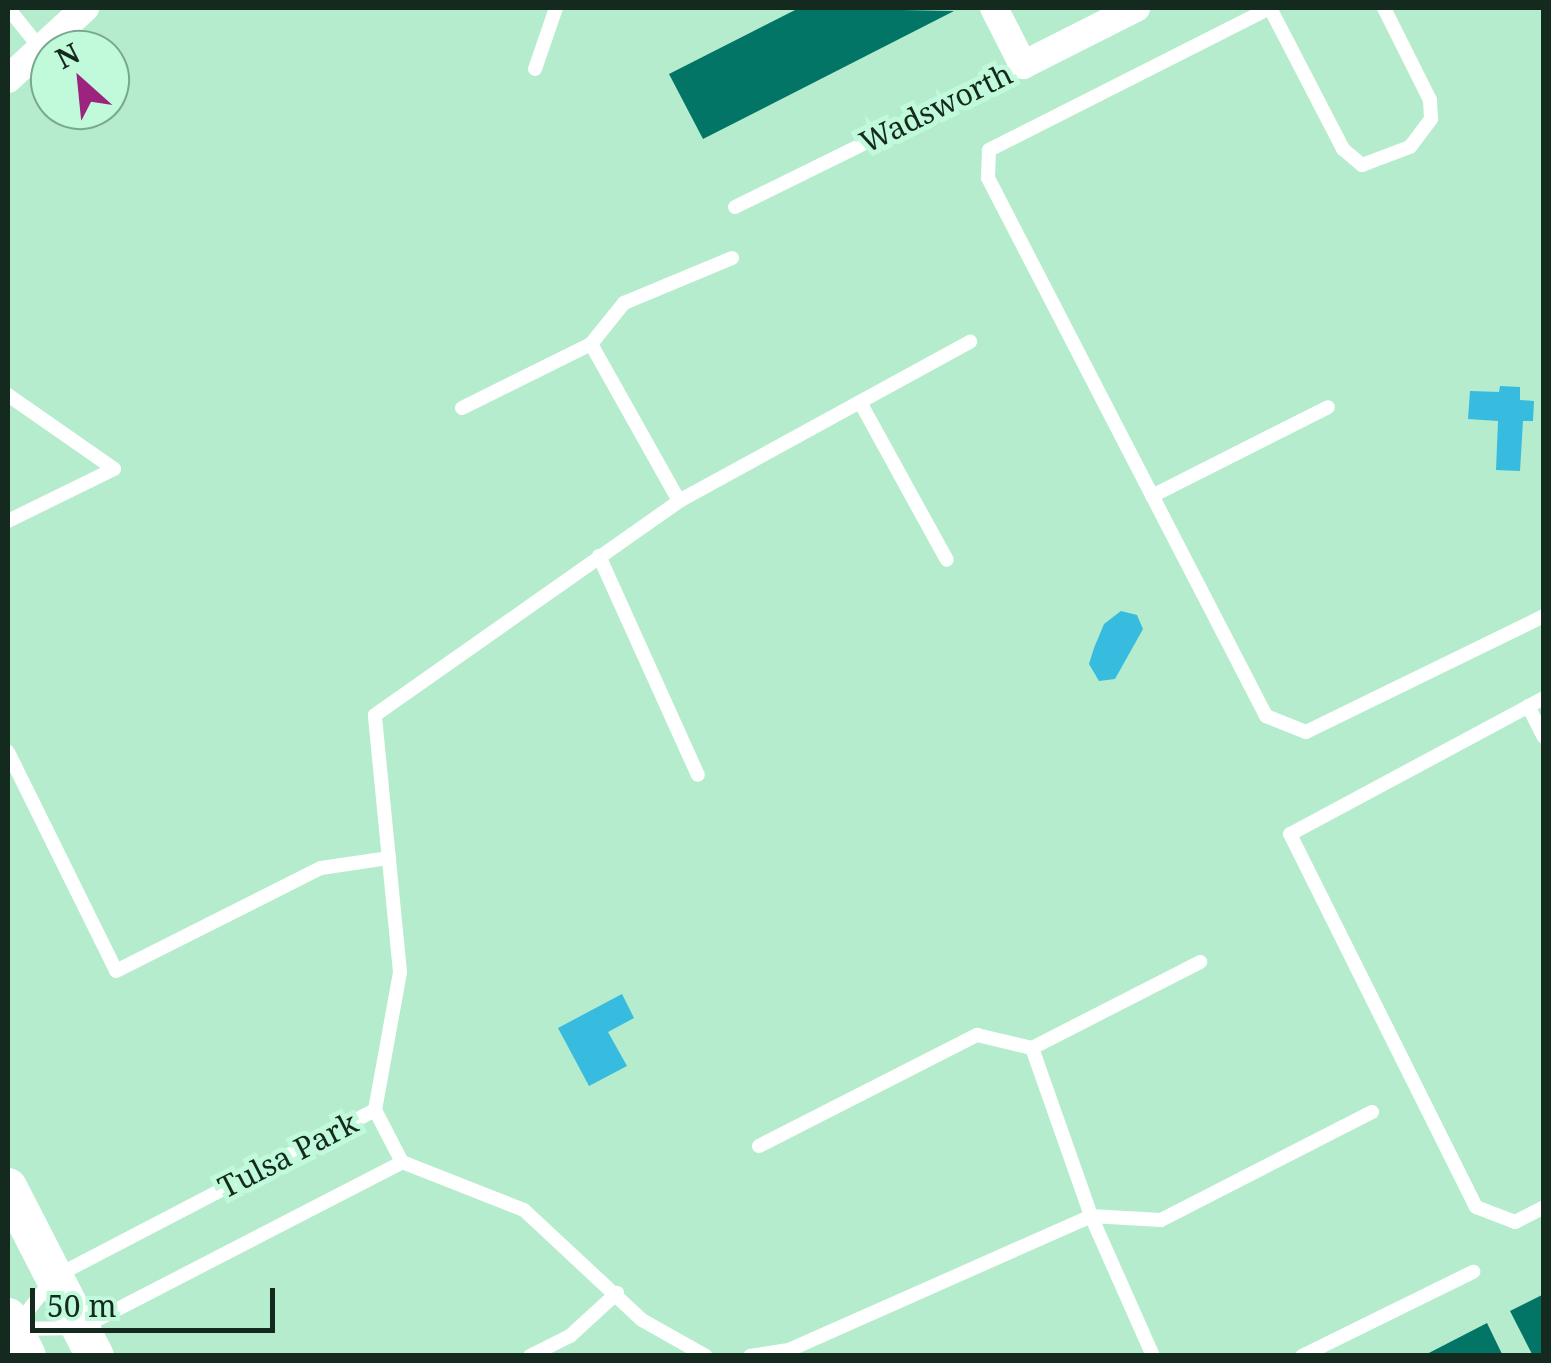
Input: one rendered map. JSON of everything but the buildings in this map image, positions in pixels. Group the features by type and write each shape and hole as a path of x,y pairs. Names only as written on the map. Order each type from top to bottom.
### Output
{"street":[{"path":"62,30 85,8"},
{"path":"994,8 1023,65"},
{"name":"Wadsworth","path":"1023,65 1136,8"},
{"path":"8,79 30,60"},
{"path":"8,1187 88,1342"}],"lane":[{"path":"8,8 30,35"},
{"path":"535,69 556,8"},
{"path":"1384,8 1430,100 1431,119 1410,147 1362,165 1343,150 1270,8 989,150 988,178 1266,716 1306,732 1544,616"},
{"name":"Wadsworth","path":"735,207 1023,65"},
{"path":"462,408 592,344 624,304 732,258"},
{"path":"375,1110 400,972 375,715 679,501 970,342"},
{"path":"592,344 679,501"},
{"path":"8,521 114,468 9,397"},
{"path":"860,402 947,560"},
{"path":"1152,496 1328,407"},
{"path":"599,556 698,775"},
{"path":"1544,698 1290,834 1476,1206 1516,1222 1544,1208"},
{"path":"1528,706 1544,737"},
{"path":"8,752 116,971 320,868 388,858"},
{"path":"759,1146 978,1034 1032,1048 1200,962"},
{"path":"1032,1048 1092,1216 1154,1356"},
{"name":"Tulsa Park","path":"375,1110 402,1162 88,1342 16,1334 54,1277 375,1110"},
{"path":"750,1356 790,1350 1092,1216 1160,1220 1372,1112"},
{"path":"402,1162 524,1210 642,1320 706,1356"},
{"path":"1302,1356 1473,1272"},
{"path":"530,1356 570,1336 617,1293"}],"water":[{"path":"1500,386 1520,387 1520,400 1534,401 1533,421 1523,421 1520,471 1496,470 1498,421 1468,419 1470,391 1499,392"},
{"path":"1121,611 1137,615 1143,629 1115,679 1099,681 1089,664 1094,648 1104,624"},
{"path":"622,994 634,1018 608,1032 627,1066 589,1086 558,1028"}]}
